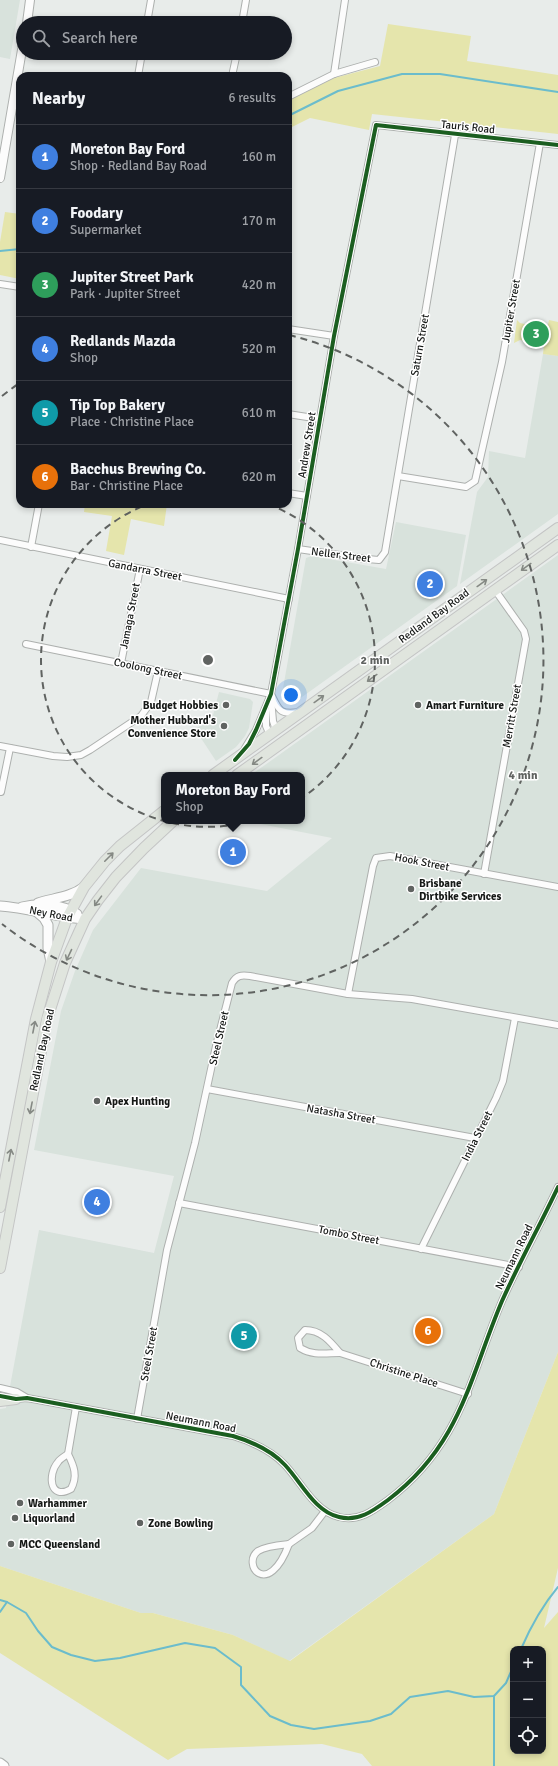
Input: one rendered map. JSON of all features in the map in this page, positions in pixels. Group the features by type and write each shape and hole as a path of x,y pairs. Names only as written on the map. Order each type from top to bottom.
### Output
{"main road":[{"name":"Redland Bay Road","path":"217,772 558,528"},
{"name":"Redland Bay Road","path":"241,772 558,544"},
{"path":"273,733 280,744"},
{"name":"Redland Bay Road","path":"0,1207 36,1020 51,962 69,914 84,887 105,861 120,846 161,813"},
{"name":"Redland Bay Road","path":"0,1268 47,1019 65,963 85,919 116,877 170,824"},
{"path":"51,962 48,948 48,925 36,908 55,898 72,895 84,887"},
{"name":"Ney Road","path":"0,906 36,908 69,914 85,919"},
{"path":"0,1401 16,1399"},
{"path":"0,1763 4,1766"}],"street":[{"path":"27,16 30,0"},
{"path":"148,16 151,0"},
{"path":"243,16 246,0"},
{"path":"334,74 345,0"},
{"path":"18,72 20,60"},
{"path":"139,72 141,60"},
{"path":"233,72 235,60"},
{"path":"292,95 334,74 375,62"},
{"path":"0,178 16,85"},
{"name":"Tauris Road","path":"376,125 455,135 558,145"},
{"name":"Andrew Street","path":"234,760 249,744 271,694 298,549 334,336 376,125"},
{"name":"Saturn Street","path":"382,555 385,552 455,135"},
{"name":"Jupiter Street","path":"398,476 466,487 475,481 477,477 502,362 540,143"},
{"path":"0,284 16,286"},
{"path":"292,329 334,336"},
{"path":"292,415 320,419"},
{"path":"292,494 307,496"},
{"path":"31,547 38,508"},
{"name":"Gandarra Street","path":"0,540 289,599"},
{"name":"Neller Street","path":"298,549 379,560 382,555"},
{"name":"Jamaga Street","path":"121,663 140,569"},
{"name":"Merritt Street","path":"484,874 526,639 524,631 495,590"},
{"name":"Coolong Street","path":"26,644 271,694"},
{"path":"0,746 68,758 81,755 141,716 148,709 158,671"},
{"path":"271,694 280,711 290,713 301,712"},
{"name":"Andrew Street","path":"271,694 273,733"},
{"name":"Andrew Street","path":"266,707 266,726 273,733"},
{"path":"1,792 10,748"},
{"name":"Hook Street","path":"348,994 373,866 376,858 390,856 558,886"},
{"name":"Steel Street","path":"137,1419 167,1250 207,1089 216,1046 232,983 236,977 241,975 250,976 348,994 412,999 558,1025"},
{"name":"India Street","path":"421,1249 503,1081 515,1018"},
{"name":"Natasha Street","path":"207,1089 475,1138"},
{"name":"Neumann Road","path":"0,1396 16,1399 27,1398 233,1436 259,1445 285,1465 324,1511 338,1517 356,1518 374,1510 394,1495 421,1471 443,1443 454,1425 468,1394 502,1301 558,1187"},
{"name":"Tombo Street","path":"179,1203 519,1267"},
{"name":"Christine Place","path":"340,1353 326,1338 313,1330 305,1330 298,1338 300,1348 307,1353 340,1353 468,1394"},
{"name":"Neumann Road","path":"0,1388 17,1392 27,1398"},
{"path":"68,1454 58,1462 51,1477 53,1487 56,1491 66,1492 71,1489 76,1478 75,1471 68,1454 76,1407"},
{"path":"289,1544 285,1554 274,1571 263,1575 254,1569 252,1563 258,1551 273,1546 289,1544 312,1528 324,1511"}],"shaded area":[{"path":"0,0 20,0 17,16 16,16 10,59 0,57"},
{"path":"543,354 558,356 558,514 460,584 477,492 488,477 489,451 525,458"},
{"path":"396,522 466,535 457,586 295,702 288,704 283,700 282,694 306,558 312,556 386,569"},
{"path":"558,555 558,1352 494,1514 289,1661 233,1635 153,1613 141,1613 0,1566 0,1409 6,1408 39,1230 154,1253 174,1176 34,1150 61,1011 75,971 93,930 141,868 267,891 332,838 260,824 305,824 305,772 255,772"},
{"path":"219,692 250,699 253,702 249,728 245,736 236,747 216,761 195,729 212,719"}],"green space":[{"path":"388,24 471,36 467,61 558,75 558,134 372,114 369,130 310,118 292,127 292,99 334,78 380,66"},
{"path":"5,212 16,213 16,278 0,275 0,242"},
{"path":"517,320 520,323 547,329 549,320 558,322 558,356 543,354 544,345 520,340 514,343"},
{"path":"84,508 166,508 164,526 131,519 124,555 106,551 112,516 84,512"},
{"path":"558,1352 558,1568 544,1628 558,1612 558,1766 372,1766 362,1754 322,1744 187,1749 168,1760 0,1653 0,1566 141,1613 153,1613 233,1635 290,1661 494,1514"}],"waterway":[{"path":"292,114 338,91 402,74 440,74 558,92"},
{"path":"0,251 16,249"},
{"path":"522,1646 537,1616 558,1587"},
{"path":"0,1600 7,1602 26,1613 38,1631 52,1647 71,1655 95,1661 120,1658 185,1643 215,1648 241,1667 241,1685 270,1716 291,1725 314,1729 370,1721 391,1714 410,1697 448,1691 474,1697 494,1696 506,1683 510,1674"},
{"path":"0,1612 7,1602"},
{"path":"494,1696 494,1766"}],"cycle path":[{"path":"235,760 249,744 271,694 298,549 334,336 376,125 558,145"},
{"path":"0,1396 16,1399 27,1398 240,1438 261,1447 280,1460 309,1496 330,1514 346,1518 359,1517 377,1508 413,1479 432,1457 447,1433 471,1384 502,1301 515,1272 558,1187"}],"place":[{"name":"Jupiter Street Park","path":"536,334"},
{"name":"Foodary","path":"430,584"},
{"name":"Budget Hobbies","path":"226,705"},
{"name":"Amart Furniture","path":"418,705"},
{"name":"Mother Hubbard's Convenience Store","path":"224,726"},
{"name":"Moreton Bay Ford","path":"233,852"},
{"name":"Brisbane Dirtbike Services","path":"411,889"},
{"name":"Apex Hunting","path":"97,1101"},
{"name":"Redlands Mazda","path":"97,1202"},
{"name":"Bacchus Brewing Co.","path":"428,1331"},
{"name":"Tip Top Bakery","path":"244,1336"},
{"name":"Warhammer","path":"20,1503"},
{"name":"Liquorland","path":"15,1518"},
{"name":"Zone Bowling","path":"140,1523"},
{"name":"MCC Queensland","path":"11,1544"}]}
